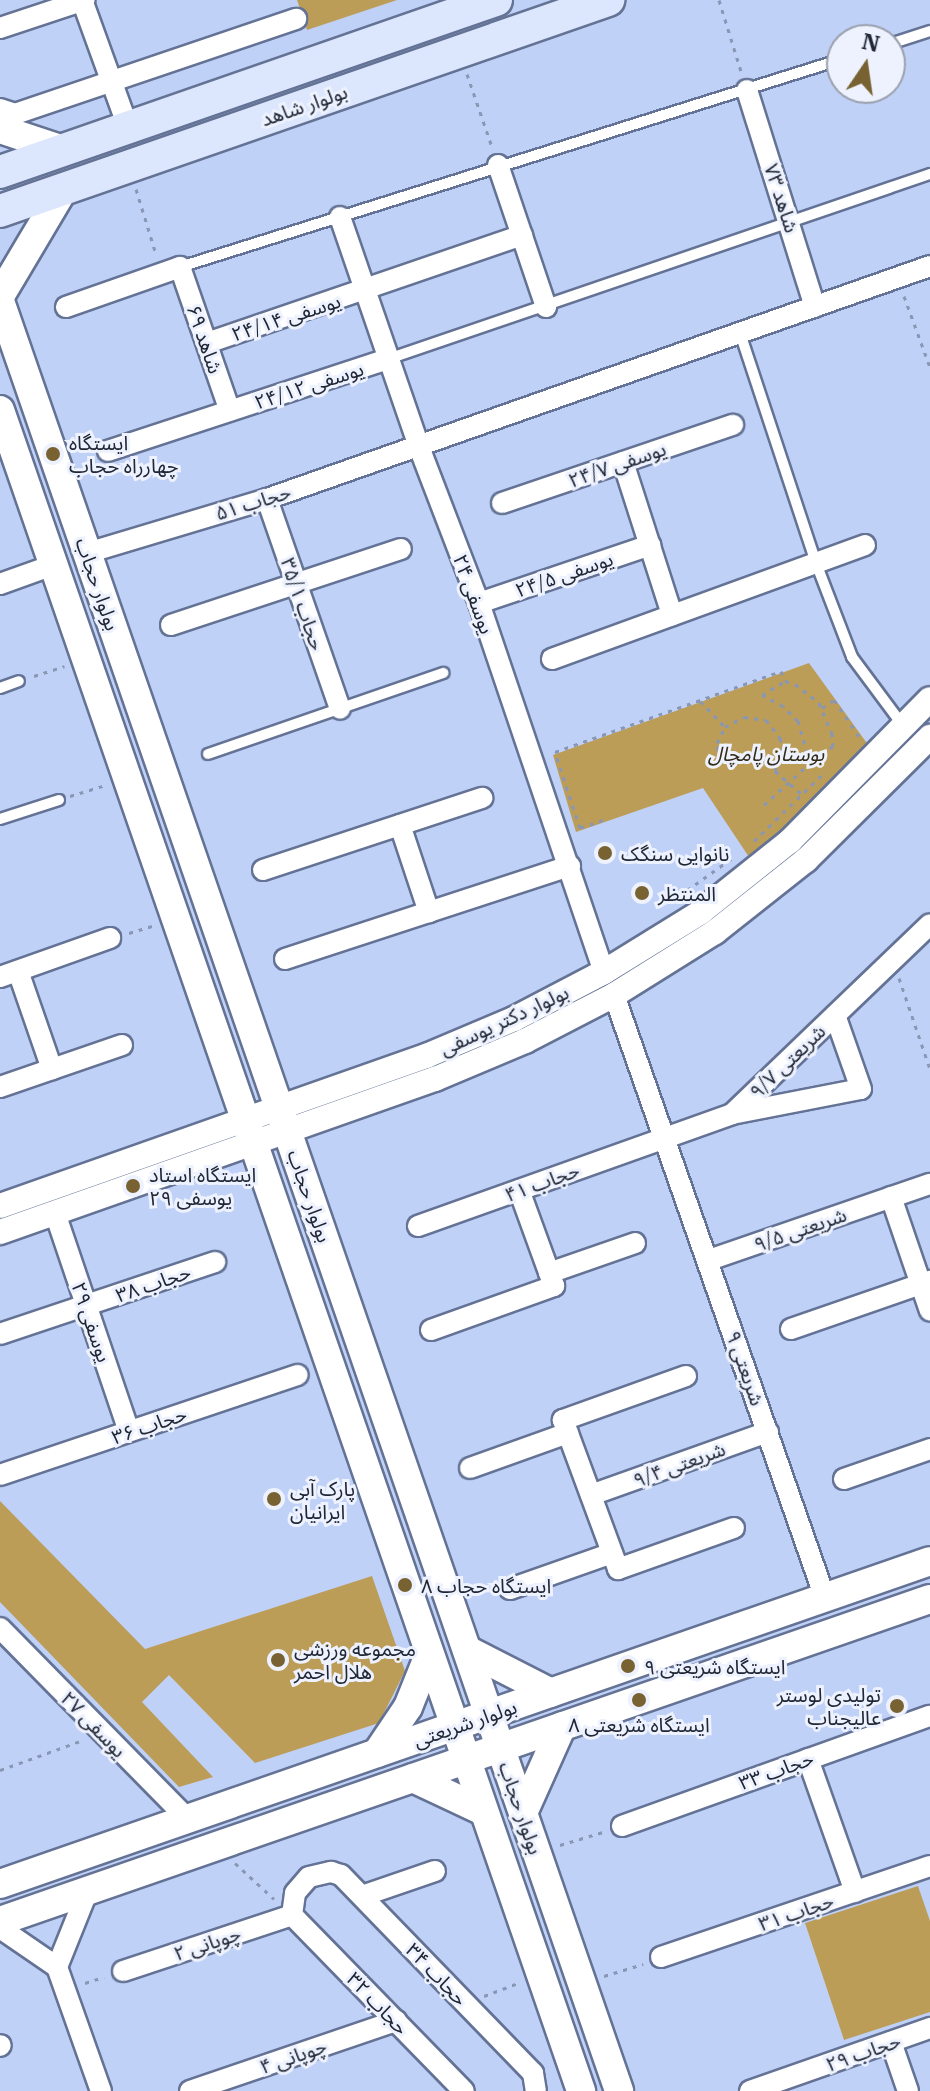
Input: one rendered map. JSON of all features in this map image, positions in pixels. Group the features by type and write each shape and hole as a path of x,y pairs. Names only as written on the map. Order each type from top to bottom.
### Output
{"main road":[{"name":"بولوار شاهد","path":"0,172 496,0"},
{"name":"بولوار شاهد","path":"0,211 608,0"},
{"path":"0,129 63,150"},
{"path":"0,298 64,188"},
{"name":"بولوار حجاب","path":"0,298 619,2091"},
{"name":"بولوار حجاب","path":"0,410 581,2091"},
{"name":"بولوار شریعتی","path":"0,1884 930,1561"},
{"name":"بولوار شریعتی","path":"0,1921 930,1599"},
{"path":"467,1650 551,1693"},
{"path":"377,1753 408,1707 429,1655"},
{"path":"523,1813 562,1726"},
{"path":"413,1778 483,1811"}],"street":[{"path":"0,28 83,0 128,127"},
{"path":"0,109 15,114 296,19"},
{"name":"شاهد ۷۳","path":"747,90 815,307"},
{"path":"498,165 546,307"},
{"name":"یوسفی ۲۴","path":"340,217 419,447 479,603 604,972"},
{"name":"یوسفی ۲۴/۱۴","path":"207,343 522,235"},
{"name":"حجاب ۵۱","path":"87,553 267,499 930,266"},
{"path":"66,307 171,270"},
{"name":"شاهد ۶۹","path":"171,270 207,343 230,411"},
{"name":"یوسفی ۲۴/۱۲","path":"108,451 388,359"},
{"name":"یوسفی ۲۴/۷","path":"502,503 733,425"},
{"path":"623,462 672,615"},
{"name":"حجاب ۳۵/۱","path":"267,499 340,709"},
{"name":"یوسفی ۲۴/۵","path":"479,603 650,545"},
{"path":"552,659 865,545"},
{"path":"171,625 401,549"},
{"path":"0,584 53,565"},
{"name":"بولوار دکتر یوسفی","path":"284,1122 514,1019 604,972 701,912 821,812 930,699"},
{"name":"بولوار دکتر یوسفی","path":"0,1206 249,1134 525,1041 614,995 715,932 806,860 930,737"},
{"path":"263,870 482,798"},
{"path":"400,825 429,912"},
{"path":"285,959 570,866"},
{"name":"شریعتی ۹/۷","path":"665,1138 732,1114 930,924"},
{"path":"52,1069 9,974 110,938"},
{"path":"604,972 614,995"},
{"name":"شریعتی ۹","path":"614,995 825,1598"},
{"path":"732,1114 861,1089 835,1015"},
{"path":"0,1087 122,1045"},
{"name":"بولوار دکتر یوسفی","path":"0,1232 55,1213 249,1134"},
{"name":"حجاب ۴۱","path":"418,1226 665,1138"},
{"name":"شریعتی ۹/۵","path":"709,1260 930,1184"},
{"path":"519,1190 551,1280"},
{"path":"891,1197 926,1283 930,1311"},
{"name":"یوسفی ۲۹","path":"55,1213 129,1431"},
{"path":"431,1330 635,1243"},
{"name":"حجاب ۳۸","path":"0,1334 215,1262"},
{"path":"791,1329 926,1283"},
{"name":"حجاب ۳۶","path":"0,1475 298,1375"},
{"path":"686,1376 563,1420 618,1569 734,1528"},
{"name":"شریعتی ۹/۴","path":"591,1495 768,1432"},
{"path":"470,1468 568,1433"},
{"path":"844,1479 930,1449"},
{"path":"510,1589 612,1553"},
{"name":"یوسفی ۲۷","path":"0,1628 188,1819"},
{"name":"حجاب ۳۳","path":"622,1826 930,1716"},
{"path":"808,1759 855,1892"},
{"name":"حجاب ۳۱","path":"661,1957 930,1866"},
{"path":"362,1896 435,1871"},
{"name":"حجاب ۳۴","path":"292,1915 295,1893 300,1884 319,1873 341,1875 466,2004 535,2082"},
{"path":"57,1967 88,1890"},
{"name":"چوپانی ۲","path":"123,1971 292,1915"},
{"name":"حجاب ۳۲","path":"292,1915 464,2091"},
{"path":"0,1928 57,1967 101,2091"},
{"name":"چوپانی ۴","path":"190,2091 396,2021"},
{"name":"حجاب ۲۹","path":"750,2091 930,2028"},
{"path":"891,2042 908,2091"}],"lane":[{"path":"906,39 930,31"},
{"path":"171,270 826,64"},
{"path":"388,359 930,174"},
{"path":"740,333 816,563 852,657 904,728"},
{"path":"208,754 443,673"},
{"path":"0,688 19,681"},
{"path":"0,819 59,800"}],"path":[{"path":"719,0 747,90"},
{"path":"459,51 498,165"},
{"path":"129,166 171,270"},
{"path":"898,277 930,367"},
{"path":"19,681 85,659"},
{"path":"603,820 580,828 555,752 781,671 785,681 806,692 822,708 832,733 833,746 764,805"},
{"path":"785,681 762,695 783,706 798,721 810,763"},
{"path":"699,700 725,727"},
{"path":"822,708 834,700 860,738 851,748"},
{"path":"720,760 717,743 725,727 744,717 766,720 780,738 783,749 775,771 821,812"},
{"path":"749,845 831,767"},
{"path":"59,800 127,778"},
{"path":"679,896 739,853"},
{"path":"110,938 175,919"},
{"path":"892,959 930,1069"},
{"path":"0,1770 103,1733"},
{"path":"537,1853 622,1826"},
{"path":"216,1846 292,1915"},
{"path":"582,1984 661,1957"},
{"path":"65,1989 123,1971"},
{"path":"466,2004 540,1974"}],"green space":[{"path":"297,0 397,0 307,30"},
{"name":"بوستان پامچال","path":"809,663 869,746 809,811 751,860 703,788 576,832 553,755"},
{"name":"مجموعه ورزشی هلال احمر","path":"0,1501 145,1649 372,1576 405,1671 379,1723 255,1763 169,1675 142,1702 213,1777 179,1787 0,1602"},
{"path":"918,1886 930,1921 930,2012 844,2040 805,1923"}],"place":[{"name":"ایستگاه چهارراه حجاب","path":"53,454"},
{"name":"نانوایی سنگک","path":"605,853"},
{"name":"المنتظر","path":"642,893"},
{"name":"ایستگاه استاد یوسفی ۲۹","path":"133,1186"},
{"name":"پارک آبی ایرانیان","path":"274,1499"},
{"name":"ایستگاه حجاب ۸","path":"405,1585"},
{"name":"مجموعه ورزشی هلال احمر","path":"278,1660"},
{"name":"ایستگاه شریعتی ۹","path":"628,1666"},
{"name":"ایستگاه شریعتی ۸","path":"639,1700"},
{"name":"تولیدی لوستر عالیجناب","path":"897,1706"}]}
